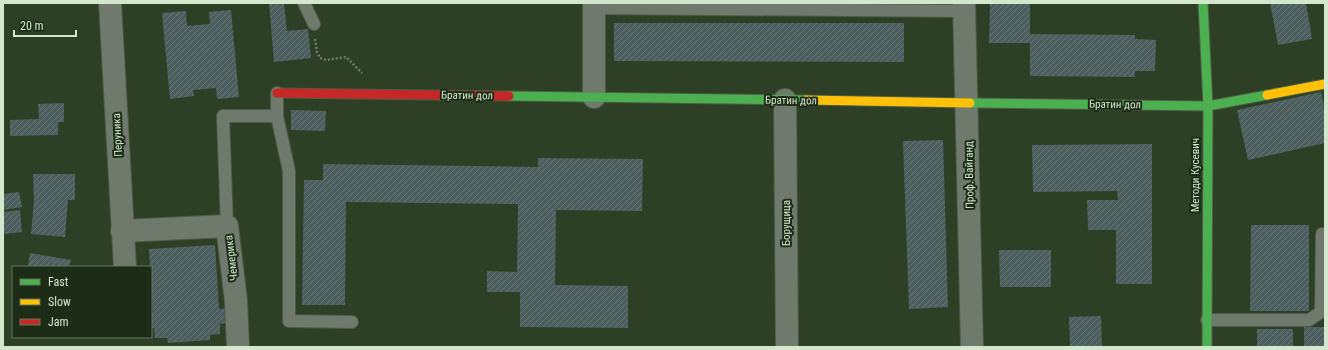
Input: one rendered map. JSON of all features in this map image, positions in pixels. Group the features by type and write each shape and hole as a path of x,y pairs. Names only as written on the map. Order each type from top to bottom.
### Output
{"street":[{"name":"Перуника","path":"110,3 125,266"},
{"name":"Методи Кусевич","path":"1203,3 1208,106 1207,347"},
{"path":"594,6 594,97"},
{"name":"Проф. Вайганд","path":"964,7 972,347"},
{"name":"Братин дол","path":"277,93 375,93 1208,106 1325,84"},
{"name":"Борущица","path":"785,100 787,347"},
{"name":"Чемерика","path":"122,231 228,226 236,301 238,347"}],"lane":[{"path":"304,3 314,24"},
{"path":"594,6 964,7"},
{"name":"Братин дол","path":"277,93 277,116 289,171 289,321 352,322"},
{"path":"228,226 223,116 277,116"},
{"path":"1207,320 1309,320 1321,312 1322,234"}],"path":[{"path":"314,24 317,52 320,58 327,60 346,57 366,76 375,93"}],"building":[{"path":"269,3 284,3 287,31 308,29 311,58 274,62"},
{"path":"990,3 1030,3 1030,34 1135,35 1135,39 1156,40 1155,71 1135,71 1135,77 1030,76 1030,43 989,43"},
{"path":"1270,3 1306,3 1312,39 1278,45"},
{"path":"231,10 239,97 217,99 216,88 193,90 194,96 170,99 162,13 186,11 187,26 210,24 209,12"},
{"path":"614,23 904,23 904,62 614,61"},
{"path":"1321,92 1325,113 1325,143 1248,160 1237,110"},
{"path":"64,103 64,122 58,122 58,135 10,136 10,120 39,119 38,104"},
{"path":"291,110 326,111 325,131 291,130"},
{"path":"943,140 948,307 909,309 903,141"},
{"path":"1152,144 1152,284 1116,284 1116,230 1088,230 1087,200 1118,200 1117,191 1033,192 1032,145"},
{"path":"538,158 643,159 642,211 556,210 555,285 628,286 628,328 520,327 520,292 487,292 487,271 517,272 518,204 346,202 345,305 302,305 304,180 323,180 323,164 538,167"},
{"path":"33,174 75,174 75,200 68,200 65,237 31,234 34,201"},
{"path":"19,192 22,207 3,210 3,194"},
{"path":"20,210 22,232 3,234 3,212"},
{"path":"1251,225 1309,225 1309,311 1250,311"},
{"path":"215,245 219,309 228,308 229,323 220,324 220,334 210,335 210,340 168,343 167,338 155,338 154,328 152,328 152,266 150,266 149,249"},
{"path":"999,250 1051,250 1051,287 1000,287"},
{"path":"30,253 71,260 69,266 28,266"},
{"path":"1101,316 1102,347 1070,347 1069,317"},
{"path":"1304,327 1325,327 1325,347 1304,347"},
{"path":"1257,329 1293,329 1293,347 1257,347"}],"traffic: fast":[{"path":"1203,3 1208,106 1207,347"},
{"path":"970,103 1208,106 1267,95"},
{"path":"509,96 806,100"}],"traffic: slow":[{"path":"1267,95 1325,84"},
{"path":"806,100 970,103"}],"traffic: jam":[{"path":"277,93 509,96"}]}
